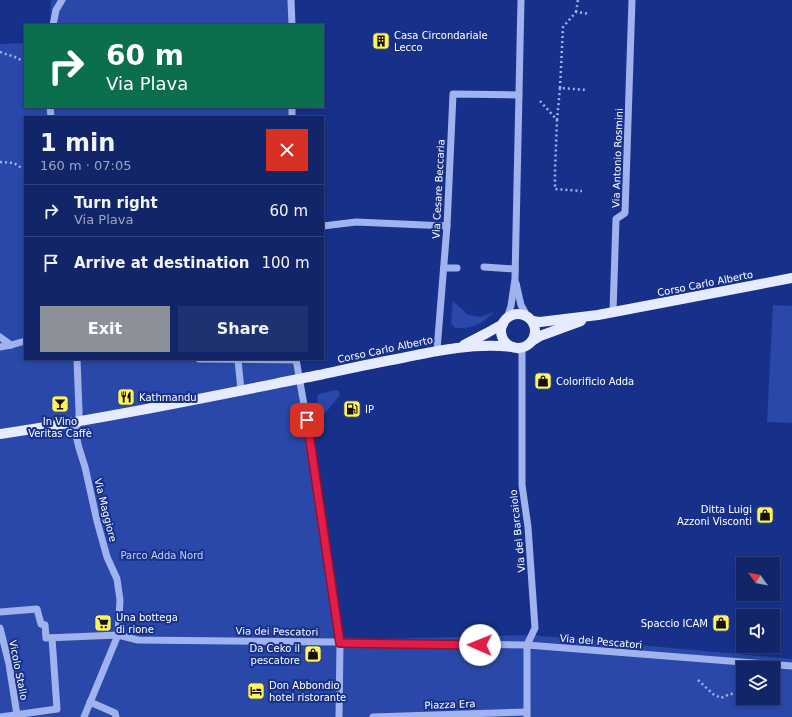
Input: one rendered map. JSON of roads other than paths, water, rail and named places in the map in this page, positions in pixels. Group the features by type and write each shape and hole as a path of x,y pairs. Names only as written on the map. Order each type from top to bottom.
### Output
{"main road":[{"name":"Corso Carlo Alberto","path":"529,319 540,322 598,315 792,278"},
{"path":"520,314 529,319 535,327 532,341 522,348 513,347 507,343 503,338 501,331 505,321 513,315 520,314"},
{"name":"Corso Carlo Alberto","path":"532,341 540,336 598,315"},
{"name":"Corso Carlo Alberto","path":"460,347 487,333 505,321"},
{"name":"Corso Carlo Alberto","path":"0,434 60,425 79,420 112,416 437,350 496,345 513,347"}],"street":[{"path":"54,24 56,10 62,0"},
{"path":"291,0 292,24"},
{"path":"505,321 511,306 515,279 521,0"},
{"name":"Via Antonio Rosmini","path":"613,312 616,220 625,213 632,0"},
{"name":"Via Cesare Beccaria","path":"437,350 447,226 453,94 518,95"},
{"path":"324,226 356,222 447,226"},
{"path":"484,267 515,269"},
{"path":"444,268 457,268"},
{"path":"515,279 521,305 529,319"},
{"path":"0,337 11,345"},
{"path":"0,347 24,341"},
{"name":"Via del Barcaiolo","path":"513,347 522,352 522,486 528,527 535,628 527,645 527,714"},
{"name":"Via Maggiore","path":"77,360 79,420 75,431 105,550 117,579 120,600 118,635 84,717"},
{"path":"223,360 238,360 240,390"},
{"path":"296,360 340,643 339,717"},
{"path":"0,612 37,609 41,624 45,626 46,638 52,638 57,709 37,715 0,717"},
{"name":"Vicolo Stallo","path":"0,628 9,664 17,715"},
{"name":"Via dei Pescatori","path":"52,638 118,635 138,640 527,645 792,666"},
{"path":"90,702 115,713 116,717"},
{"name":"Piazza Era","path":"373,717 527,714"}],"place":[{"name":"Casa Circondariale Lecco","path":"381,41"},
{"name":"Colorificio Adda","path":"543,381"},
{"name":"Kathmandu","path":"126,397"},
{"name":"In Vino Veritas Caffè","path":"60,404"},
{"name":"IP","path":"352,409"},
{"name":"Ditta Luigi Azzoni Visconti","path":"765,515"},
{"name":"Una bottega di rione","path":"103,623"},
{"name":"Spaccio ICAM","path":"721,623"},
{"name":"Da Ceko il pescatore","path":"313,654"},
{"name":"Don Abbondio hotel ristorante","path":"256,691"}],"park label":[{"name":"Parco Adda Nord","path":"162,555"}]}
